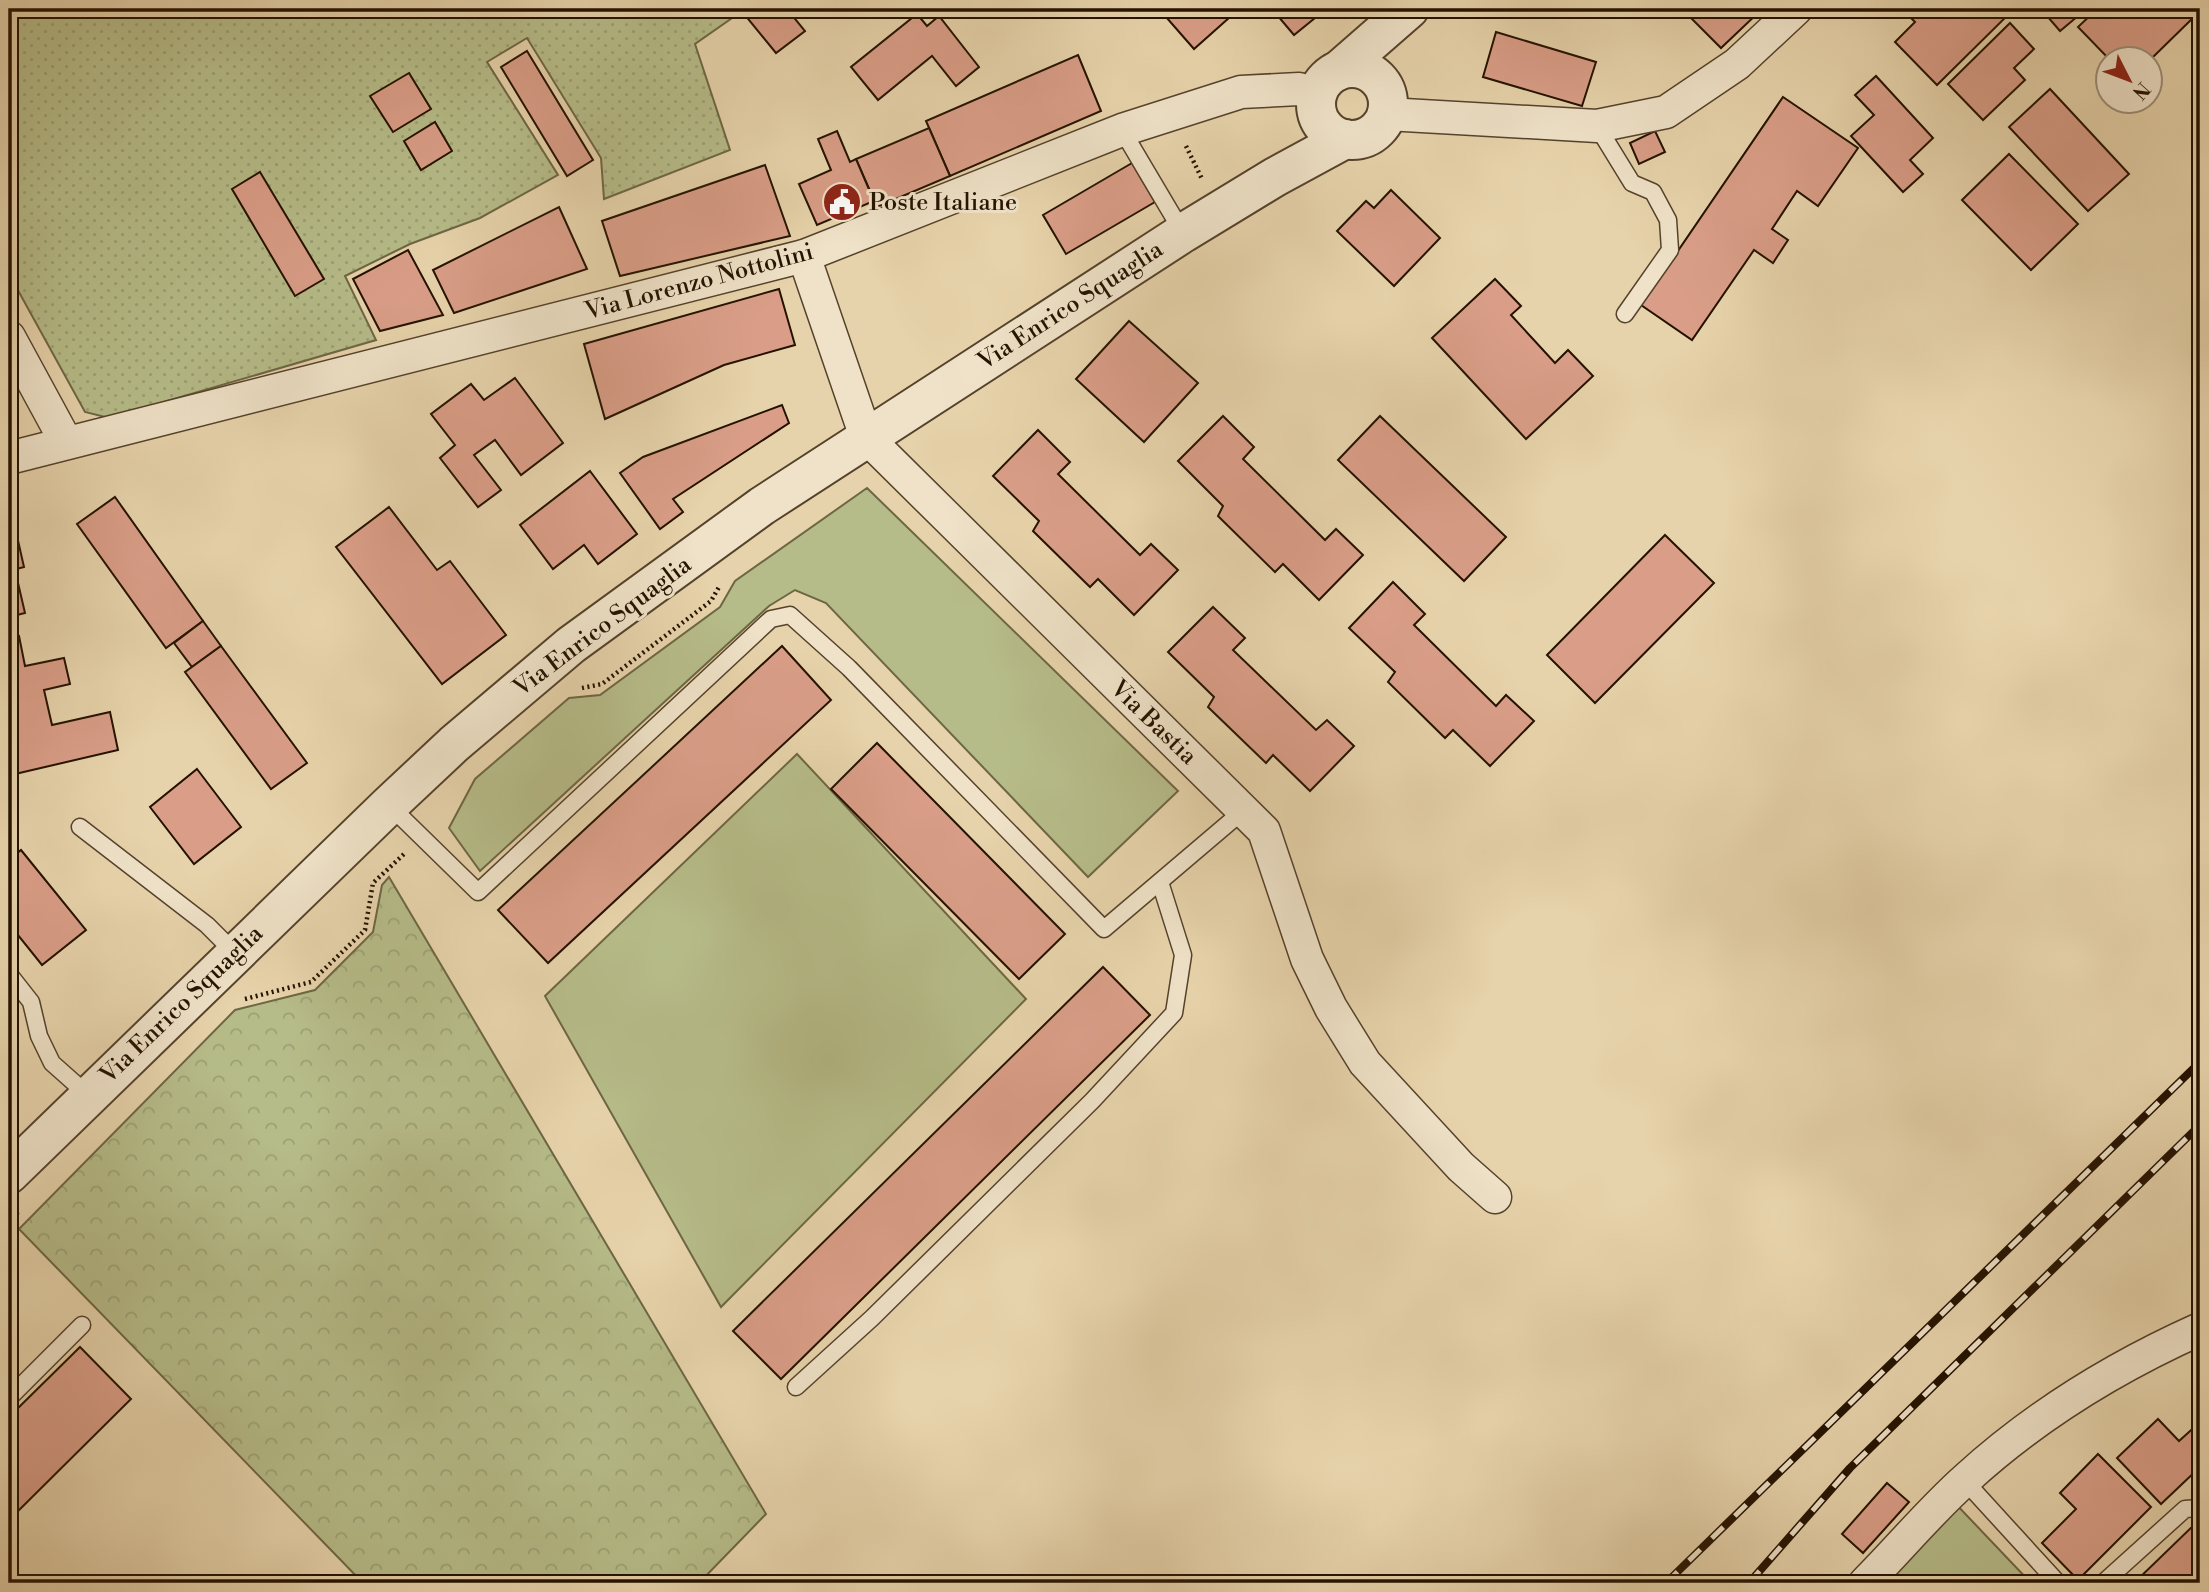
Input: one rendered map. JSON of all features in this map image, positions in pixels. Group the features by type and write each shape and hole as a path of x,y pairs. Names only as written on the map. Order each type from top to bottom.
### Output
{"street":[{"path":"1407,10 1390,49 1385,100 1375,132 1355,140 1330,106 1359,69 1369,72 1385,100 1460,116 1522,124 1597,126 1665,112 1737,64 1796,9"},
{"name":"Via Enrico Squaglia","path":"9,1174 234,952 453,744 571,645 762,506 1183,233 1275,177 1407,10"},
{"name":"Via Lorenzo Nottolini","path":"9,458 804,256 1122,130 1241,92 1299,89 1330,106"},
{"name":"Via Bastia","path":"804,256 866,437 1264,831 1307,959 1331,1008 1365,1063 1461,1167 1495,1197"},
{"path":"9,337 66,442"},
{"path":"1865,1583 1965,1480 2004,1446 2123,1366 2200,1329"}],"lane":[{"path":"1597,126 1632,183 1653,192 1668,220 1670,250 1625,314"},
{"path":"1122,130 1183,233"},
{"path":"389,805 478,892 771,619 790,615 849,668 1104,929 1244,810"},
{"path":"80,827 207,925 234,952"},
{"path":"796,1387 910,1280 1092,1101 1174,1013 1183,955 1160,883"},
{"path":"9,974 31,1002 39,1036 52,1063 88,1095"},
{"path":"9,1398 82,1325"},
{"path":"1965,1480 2058,1583"},
{"path":"2103,1583 2185,1509 2200,1508"}],"path":[{"path":"1170,114 1218,211"}],"green space":[{"path":"9,9 730,9 735,16 695,44 730,150 604,199 601,158 527,38 487,62 558,175 480,218 410,244 345,276 376,340 109,418 85,412 9,274"},
{"path":"867,488 1178,791 1088,877 826,603 795,590 769,606 480,871 449,828 475,779 569,698 600,695 720,607 735,581"},
{"path":"797,754 1026,999 721,1307 545,996"},
{"path":"389,877 766,1514 699,1583 363,1583 19,1229 235,1010 315,990 373,932 382,885"},
{"path":"1953,1501 2031,1583 1885,1583"}],"building":[{"path":"740,9 787,9 805,31 776,53"},
{"path":"1159,9 1239,9 1194,49"},
{"path":"1272,9 1326,9 1294,35"},
{"path":"1682,9 1758,9 1760,11 1721,48"},
{"path":"1902,9 2012,11 1937,85 1895,42 1915,22"},
{"path":"2041,9 2082,9 2084,11 2060,31"},
{"path":"2097,9 2200,9 2164,46 2096,46 2078,27"},
{"path":"917,14 927,26 939,16 979,67 956,86 932,56 878,100 851,67"},
{"path":"2010,23 2034,49 2014,68 2025,80 1983,120 1948,84"},
{"path":"1496,32 1596,62 1582,106 1483,77"},
{"path":"527,51 593,160 567,176 501,67"},
{"path":"1078,55 1101,111 950,176 926,121"},
{"path":"409,73 431,109 393,132 370,96"},
{"path":"1876,76 1933,138 1910,160 1923,174 1903,192 1851,136 1874,115 1855,95"},
{"path":"2050,89 2129,174 2088,211 2009,127"},
{"path":"1783,97 1858,148 1818,206 1797,191 1772,229 1788,240 1773,263 1754,250 1692,340 1641,305"},
{"path":"435,122 452,151 421,170 404,141"},
{"path":"929,128 950,176 877,207 856,159"},
{"path":"837,131 850,162 856,159 874,201 817,225 799,184 831,170 818,139"},
{"path":"1655,131 1665,152 1639,164 1630,143"},
{"path":"2009,154 2078,224 2031,270 1962,200"},
{"path":"1132,163 1155,202 1066,254 1043,215"},
{"path":"765,165 790,236 620,276 602,221"},
{"path":"260,172 324,279 295,296 232,189"},
{"path":"1391,190 1440,238 1394,286 1337,231 1366,201 1374,208"},
{"path":"559,207 587,269 454,313 433,270"},
{"path":"408,250 443,315 380,331 353,279"},
{"path":"1495,279 1521,306 1511,315 1555,363 1568,350 1593,376 1526,439 1432,338"},
{"path":"779,289 795,345 724,365 605,419 584,344"},
{"path":"1129,321 1198,383 1144,442 1076,379"},
{"path":"515,378 563,443 521,475 495,440 474,455 501,490 478,507 440,458 455,445 431,414 471,384 484,400"},
{"path":"782,405 789,423 673,499 683,512 660,529 620,473 643,457"},
{"path":"1223,416 1254,447 1243,459 1325,540 1336,529 1363,555 1319,600 1283,564 1275,572 1218,516 1223,506 1178,461"},
{"path":"1380,416 1506,537 1464,581 1338,460"},
{"path":"1038,430 1070,462 1058,474 1140,555 1151,544 1178,570 1134,615 1098,579 1090,587 1033,531 1039,521 993,476"},
{"path":"590,471 637,534 598,564 584,545 553,569 520,525"},
{"path":"115,497 203,621 166,648 77,524"},
{"path":"389,507 437,570 450,561 506,635 442,684 336,547"},
{"path":"12,514 24,567 9,571 9,515"},
{"path":"1665,535 1714,583 1595,703 1547,655"},
{"path":"15,570 25,613 9,617 9,572"},
{"path":"1393,582 1425,614 1414,625 1496,706 1506,695 1534,721 1490,766 1453,730 1445,738 1388,682 1395,672 1349,628"},
{"path":"1213,607 1245,638 1233,650 1316,730 1327,720 1354,746 1310,791 1273,755 1266,763 1208,707 1214,697 1168,652"},
{"path":"203,621 221,646 192,667 174,643"},
{"path":"19,636 25,666 64,658 70,684 44,690 52,725 110,712 118,750 15,774 9,748 9,638"},
{"path":"221,646 307,763 271,789 185,672"},
{"path":"782,646 831,700 548,963 498,910"},
{"path":"877,743 1065,934 1019,979 831,789"},
{"path":"197,769 241,827 194,864 150,807"},
{"path":"21,850 86,930 42,965 9,924 9,860"},
{"path":"1103,967 1150,1015 781,1379 733,1331"},
{"path":"80,1347 131,1399 9,1520 9,1417"},
{"path":"2158,1419 2179,1441 2200,1422 2200,1467 2161,1504 2117,1458"},
{"path":"2098,1454 2151,1507 2078,1580 2042,1543 2076,1509 2060,1493"},
{"path":"1887,1483 1909,1502 1863,1553 1842,1534"},
{"path":"2197,1522 2200,1525 2200,1583 2134,1583"}],"railway":[{"path":"1666,1583 2200,1062"},
{"path":"1749,1583 1850,1468 2200,1125"}],"place":[{"name":"Poste Italiane","path":"842,202"}]}
